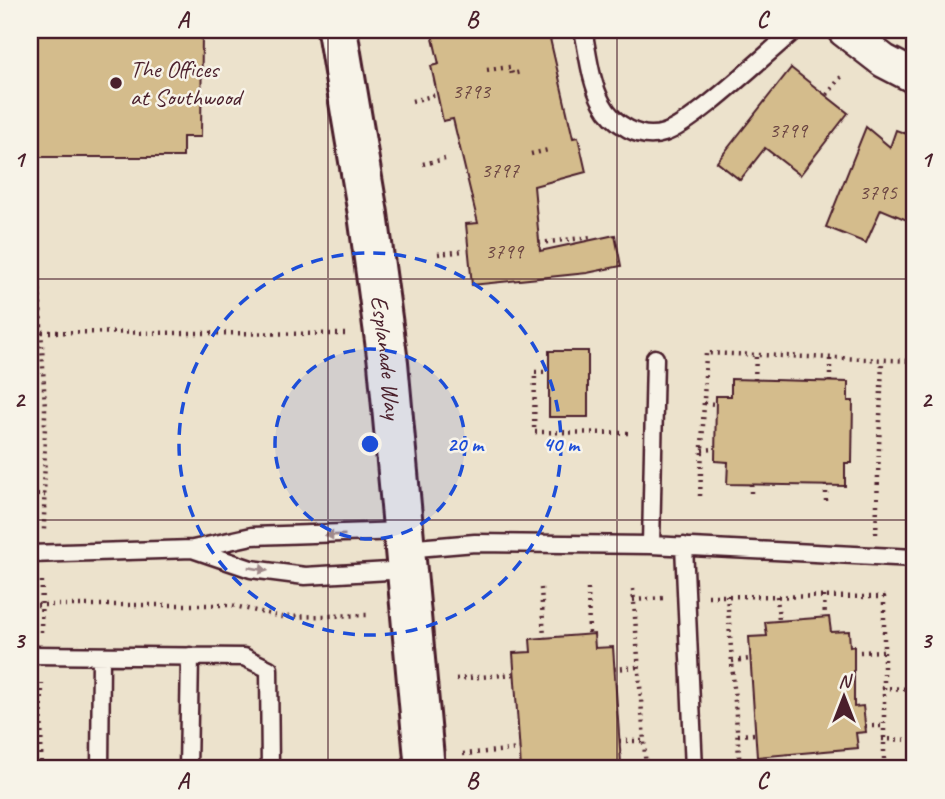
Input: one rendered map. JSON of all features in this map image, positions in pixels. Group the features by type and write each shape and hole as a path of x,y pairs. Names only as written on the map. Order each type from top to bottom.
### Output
{"street":[{"name":"Esplanade Way","path":"337,30 368,214 388,363 425,769"},
{"path":"844,30 884,61 915,77"}],"lane":[{"path":"583,30 596,90 609,113 634,132 653,135 666,133 694,114 795,30"},
{"path":"651,545 655,358"},
{"path":"37,554 193,549 252,537 405,550"},
{"path":"193,549 251,569 306,576 405,550 475,543 684,546 915,558"},
{"path":"684,546 684,597 694,769"},
{"path":"36,655 244,657 269,669 270,769"},
{"path":"100,769 101,656"},
{"path":"188,769 190,656"}],"path":[{"path":"487,70 510,67 512,74 521,72"},
{"path":"827,95 844,72"},
{"path":"412,101 436,95"},
{"path":"531,154 548,150"},
{"path":"423,163 445,159"},
{"path":"539,243 591,237"},
{"path":"438,254 464,251"},
{"path":"30,282 39,285 42,332 44,495 37,554 41,605 36,655 41,769"},
{"path":"42,332 345,334"},
{"path":"700,496 706,353 915,360"},
{"path":"755,380 756,355"},
{"path":"830,358 830,382"},
{"path":"876,557 881,360"},
{"path":"544,372 535,372 534,432 653,433"},
{"path":"704,403 715,404"},
{"path":"702,450 715,449"},
{"path":"751,484 751,497"},
{"path":"826,500 827,485"},
{"path":"30,495 44,495"},
{"path":"541,588 544,638"},
{"path":"588,589 589,634"},
{"path":"633,589 646,769"},
{"path":"727,595 740,769"},
{"path":"633,600 727,595 884,597 884,769"},
{"path":"777,596 779,621"},
{"path":"824,596 825,617"},
{"path":"30,605 231,605 281,617 370,615"},
{"path":"860,652 883,651"},
{"path":"732,661 750,659"},
{"path":"614,669 638,667"},
{"path":"456,679 515,674"},
{"path":"882,688 915,689"},
{"path":"865,726 882,726"},
{"path":"737,735 755,734"},
{"path":"882,739 915,740"},
{"path":"619,741 643,741"},
{"path":"463,754 520,749"}],"building":[{"name":"The Offices at Southwood","path":"30,30 202,30 201,137 183,137 183,157 30,157"},
{"path":"431,30 548,30 573,138 578,137 586,172 534,186 540,251 615,235 621,266 587,273 472,285 466,224 478,223 453,119 443,121 431,66 439,64"},
{"path":"791,68 848,113 800,175 765,148 740,180 717,162"},
{"path":"866,127 890,147 896,130 915,137 915,199 907,220 881,209 866,243 826,227"},
{"path":"549,351 588,351 588,417 549,417"},
{"path":"731,379 848,382 848,401 853,401 852,463 845,463 845,486 727,484 728,462 715,461 716,396 731,396"},
{"path":"829,617 831,632 849,631 850,647 854,646 854,707 863,706 866,732 856,733 858,748 757,757 749,637 767,636 765,622"},
{"path":"594,634 595,648 613,647 621,763 521,769 513,653 531,652 530,639"}],"place":[{"name":"The Offices at Southwood","path":"116,83"}]}
